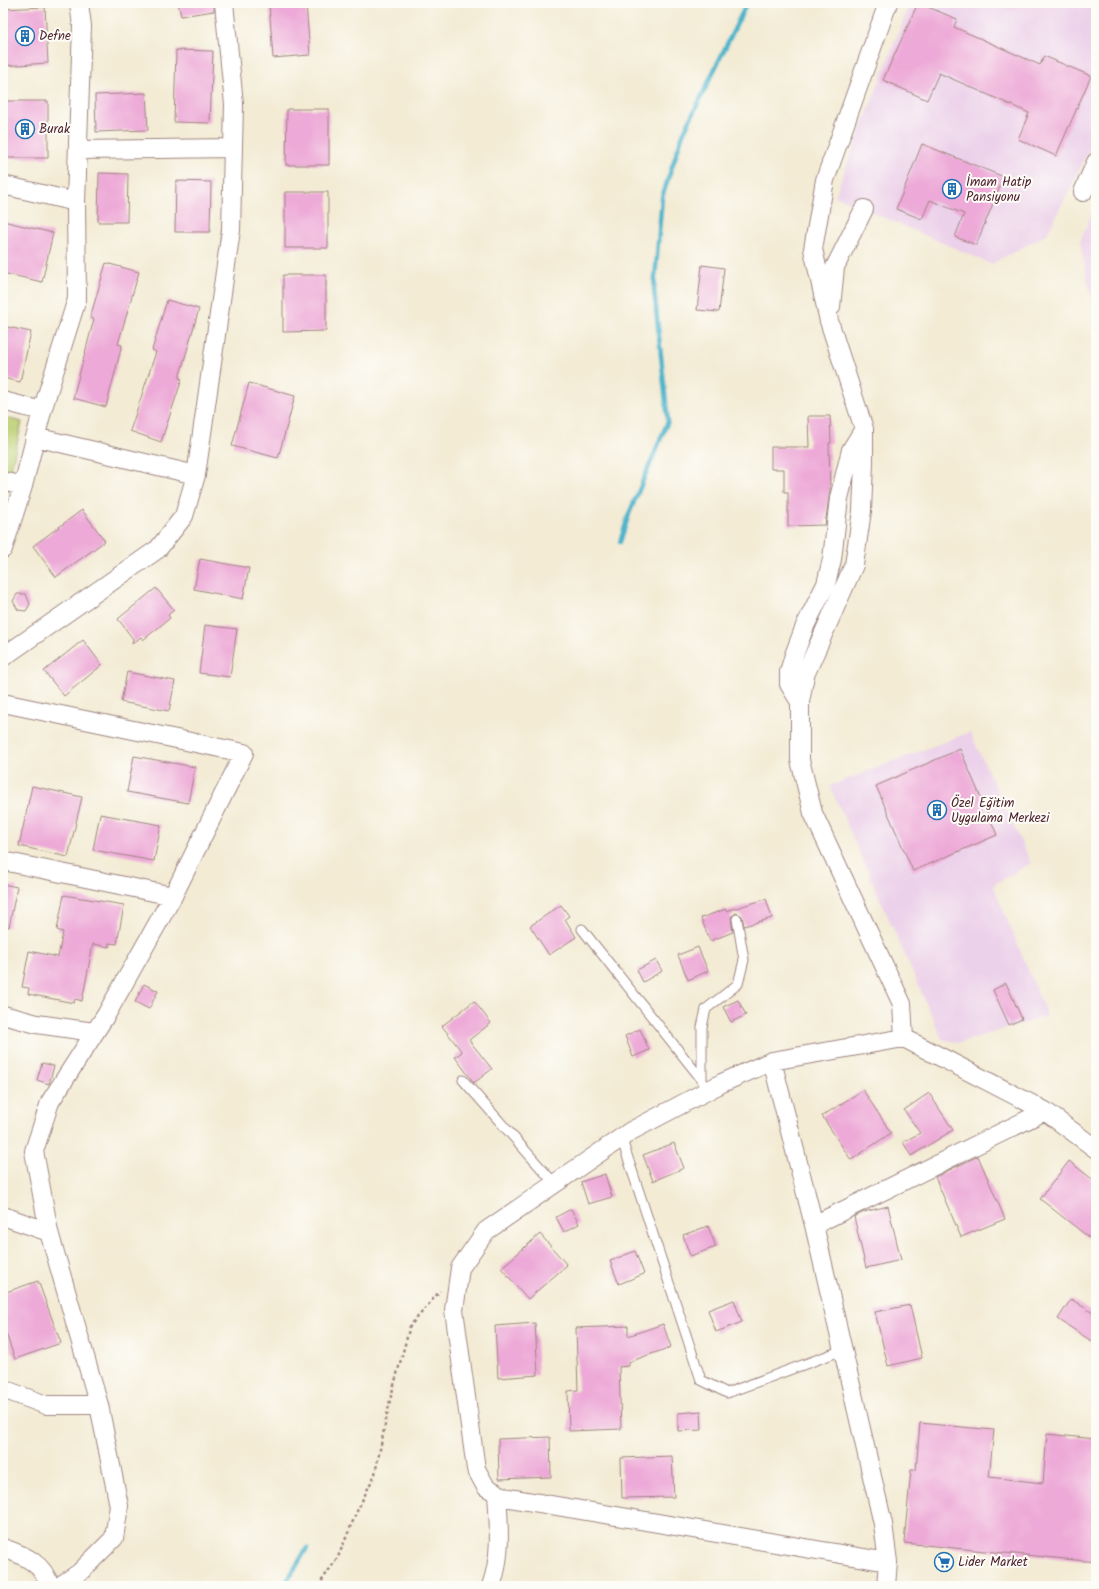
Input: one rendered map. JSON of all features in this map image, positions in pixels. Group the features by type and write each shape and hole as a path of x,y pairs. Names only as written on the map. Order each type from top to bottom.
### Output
{"street":[{"path":"3,549 23,486 42,411 77,299 76,202 82,26 79,3"},
{"path":"3,657 158,549 184,516 196,475 231,230 234,104 224,3"},
{"path":"888,3 825,180 813,250 829,321 864,430 864,463 862,511 854,565 805,675 800,702 800,760 814,813 902,1004 904,1038"},
{"path":"78,150 233,148"},
{"path":"1083,192 1096,162"},
{"path":"3,185 76,202"},
{"path":"829,321 835,267 864,209"},
{"path":"3,401 42,411"},
{"path":"800,702 789,684 789,672 805,626 826,584 832,559 840,498 849,456 851,450 864,430"},
{"path":"35,437 196,475"},
{"path":"3,481 23,486"},
{"path":"3,704 244,753 173,896 106,1015 50,1102 34,1151 49,1232 99,1405 119,1506 114,1538 80,1572 60,1586"},
{"path":"3,861 173,896"},
{"path":"3,1015 38,1024 94,1032"},
{"path":"888,1562 504,1497 486,1487 476,1469 454,1310 460,1268 486,1231 631,1131 702,1087 722,1082 772,1061 904,1038 1044,1111 1096,1149"},
{"path":"772,1061 814,1225 883,1524 888,1562 886,1586"},
{"path":"814,1225 1044,1111"},
{"path":"3,1216 49,1232"},
{"path":"3,1389 46,1405 99,1405"},
{"path":"491,1586 498,1562 499,1541 497,1493"},
{"path":"3,1548 21,1554 42,1569 48,1578 50,1586"}],"lane":[{"path":"702,1087 702,1027 706,1009 738,984 744,960 737,919"},
{"path":"582,929 702,1087"},
{"path":"463,1080 555,1184"},
{"path":"622,1138 701,1380 726,1393 843,1350"}],"path":[{"path":"318,1586 338,1557 358,1509 375,1474 390,1400 410,1326 460,1268"}],"shaded area":[{"path":"910,3 1096,3 1096,137 1047,234 991,264 835,196"},
{"path":"1096,202 1096,320 1080,242"},
{"path":"970,732 1031,863 993,885 1047,1016 958,1043 942,1039 830,786"}],"green space":[{"path":"3,417 22,422 10,474 3,473"}],"building":[{"path":"178,3 214,3 214,11 181,16"},
{"path":"269,3 306,3 310,55 273,58"},
{"path":"918,3 957,19 954,27 1040,65 1044,56 1091,76 1056,156 1018,139 1029,113 939,73 927,100 883,80"},
{"name":"Defne","path":"45,7 48,63 3,66 3,9"},
{"path":"176,50 213,51 210,123 174,122"},
{"path":"146,93 148,130 96,132 95,95"},
{"name":"Burak","path":"3,101 48,101 48,158 3,158"},
{"path":"287,109 329,109 329,165 286,165"},
{"name":"İmam Hatip Pansiyonu","path":"922,144 1004,177 976,245 955,237 964,214 930,200 922,219 896,209"},
{"path":"99,173 128,174 127,222 98,222"},
{"path":"176,181 211,182 210,232 175,232"},
{"path":"285,192 328,192 328,248 285,248"},
{"path":"3,221 53,233 42,282 3,273"},
{"path":"106,263 139,272 118,344 122,345 106,407 73,398 94,319 90,318"},
{"path":"702,265 724,268 719,312 697,310"},
{"path":"283,275 326,275 326,331 283,332"},
{"path":"167,300 199,309 179,378 182,379 161,442 130,431 156,352 152,350"},
{"path":"3,326 31,332 20,382 3,378"},
{"path":"249,383 295,396 278,458 232,446"},
{"path":"808,416 830,416 830,491 825,525 788,526 788,492 784,492 784,469 771,469 771,447 809,447"},
{"path":"82,510 105,541 56,577 33,546"},
{"path":"200,559 249,568 243,599 194,589"},
{"path":"156,588 174,610 168,615 170,618 143,640 141,637 132,644 133,639 118,619"},
{"path":"17,594 26,594 30,604 26,611 18,610 13,601"},
{"path":"205,625 237,629 230,677 199,673"},
{"path":"83,640 102,665 64,696 44,671"},
{"path":"127,672 175,681 169,711 121,702"},
{"name":"Özel Eğitim Uygulama Merkezi","path":"960,749 997,835 913,871 876,786"},
{"path":"134,756 195,767 188,803 127,792"},
{"path":"32,786 82,797 68,857 19,846"},
{"path":"100,814 161,825 154,861 93,850"},
{"path":"3,884 17,887 9,927 3,927"},
{"path":"64,895 124,905 117,944 109,943 109,947 93,944 82,1001 75,999 74,1003 28,994 29,988 22,987 29,951 58,957 63,932 57,930"},
{"path":"766,899 772,918 744,926 742,916 736,913 731,917 733,932 710,941 701,918 726,909 726,911"},
{"path":"561,905 569,916 565,919 576,937 549,955 530,926"},
{"path":"698,947 708,971 688,980 678,955"},
{"path":"656,960 662,971 643,982 637,970"},
{"path":"1006,983 1022,1019 1009,1025 993,990"},
{"path":"144,984 158,991 149,1009 135,1002"},
{"path":"738,1000 746,1015 731,1022 723,1007"},
{"path":"474,1001 491,1023 469,1040 492,1069 474,1083 455,1057 462,1052 442,1026"},
{"path":"640,1029 649,1050 633,1057 625,1036"},
{"path":"42,1063 54,1066 49,1084 37,1080"},
{"path":"863,1090 891,1133 851,1160 822,1116"},
{"path":"929,1093 953,1130 911,1156 903,1142 920,1133 904,1110"},
{"path":"674,1143 684,1168 653,1181 643,1155"},
{"path":"978,1156 1005,1219 961,1237 935,1177"},
{"path":"1069,1161 1096,1182 1096,1243 1040,1199"},
{"path":"605,1174 612,1197 588,1204 581,1182"},
{"path":"888,1206 901,1260 866,1268 854,1217 864,1212"},
{"path":"571,1209 579,1224 564,1232 556,1217"},
{"path":"708,1226 716,1247 690,1256 683,1235"},
{"path":"540,1234 567,1265 528,1299 501,1268"},
{"path":"635,1251 644,1274 619,1284 610,1261"},
{"path":"38,1281 61,1343 15,1359 3,1325 3,1293"},
{"path":"1071,1299 1096,1315 1096,1344 1058,1319"},
{"path":"734,1300 742,1322 716,1332 708,1310"},
{"path":"910,1305 922,1358 888,1366 875,1312"},
{"path":"535,1323 538,1375 498,1378 495,1326"},
{"path":"663,1324 671,1347 629,1362 629,1366 619,1367 621,1429 569,1431 568,1391 578,1390 576,1328 628,1326 628,1336"},
{"path":"701,1411 702,1430 678,1431 678,1413"},
{"path":"920,1423 994,1430 989,1477 1043,1483 1047,1434 1096,1439 1096,1562 904,1543 911,1470 916,1470"},
{"path":"550,1437 551,1477 499,1479 498,1439"},
{"path":"672,1456 674,1497 622,1498 621,1458"}],"waterway":[{"path":"620,542 629,514 668,421 654,290 662,197 683,134 747,3"},
{"path":"284,1586 307,1548"}],"place":[{"name":"Defne","path":"25,36"},
{"name":"Burak","path":"25,129"},
{"name":"İmam Hatip Pansiyonu","path":"952,189"},
{"name":"Özel Eğitim Uygulama Merkezi","path":"937,810"},
{"name":"Lider Market","path":"944,1562"}]}
